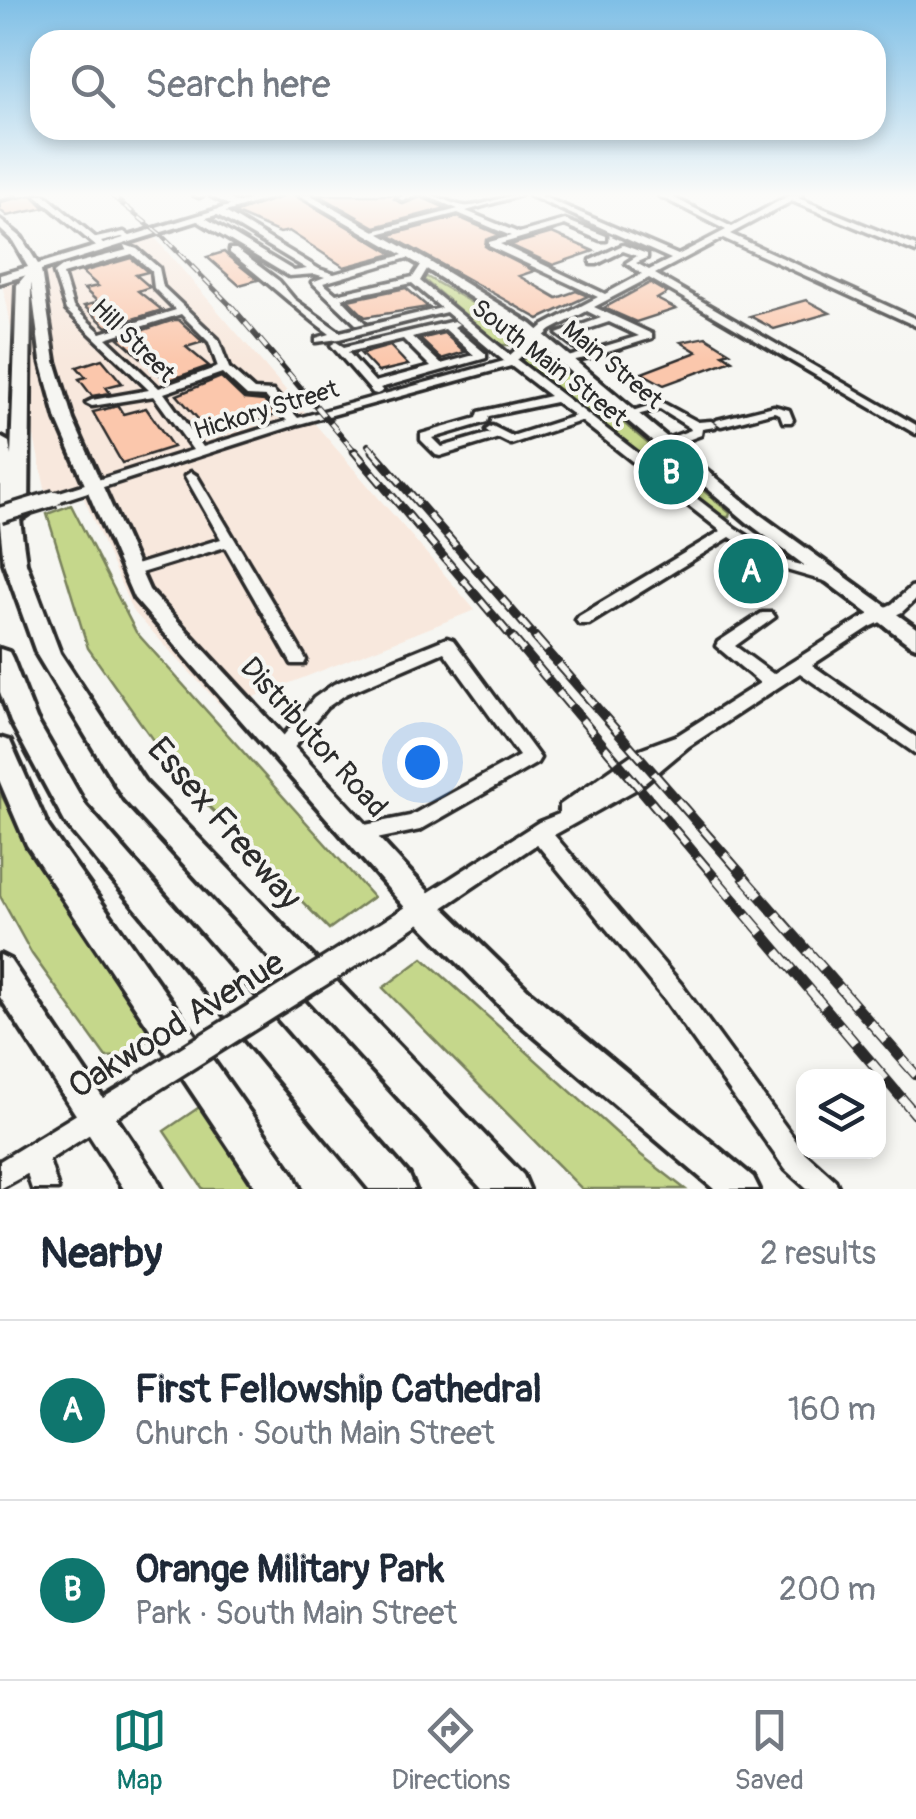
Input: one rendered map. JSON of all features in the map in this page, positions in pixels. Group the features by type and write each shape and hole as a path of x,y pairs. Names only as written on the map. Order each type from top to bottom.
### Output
{"highway":[{"path":"15,563 22,477 26,271"},
{"name":"Essex Freeway","path":"0,442 15,563 49,655 134,790 509,1189"},
{"path":"0,658 24,722 76,815 395,1189"},
{"path":"0,750 37,836 280,1189"}],"main road":[{"name":"Distributor Road","path":"20,250 65,420 140,594 426,910 518,1002 741,1189"},
{"path":"0,279 81,250"},
{"name":"Main Street","path":"404,250 538,336 831,578 916,639"},
{"path":"0,970 144,1189"}],"street":[{"name":"Hill Street","path":"112,250 58,273 69,308 157,392 201,453"},
{"path":"135,250 156,270 159,288 214,341 224,369 251,394 269,393 296,422"},
{"path":"256,250 292,274 317,276 331,276 410,254"},
{"path":"283,250 317,276 360,323"},
{"path":"506,250 605,296"},
{"path":"594,262 618,250"},
{"path":"615,270 644,256 630,250"},
{"path":"659,250 677,258"},
{"path":"564,336 563,332 594,312 605,296 691,250"},
{"path":"766,250 916,323"},
{"path":"232,251 284,291 383,398"},
{"path":"271,260 290,255"},
{"path":"630,263 916,430"},
{"path":"334,297 416,278 426,264"},
{"path":"554,273 574,267"},
{"path":"284,291 317,276"},
{"path":"575,282 594,277"},
{"name":"South Main Street","path":"416,278 448,310 511,361 730,531 781,564 831,578"},
{"path":"101,336 182,310"},
{"path":"330,338 448,310"},
{"path":"566,361 648,336 615,318 594,312"},
{"name":"Hickory Street","path":"0,515 296,422 511,361 538,336 594,312"},
{"path":"341,351 463,322"},
{"path":"564,336 600,322 617,322 626,330 615,347"},
{"path":"373,386 482,356 447,326"},
{"path":"405,336 439,368"},
{"path":"564,336 591,354"},
{"path":"92,403 157,392 224,369"},
{"path":"482,420 483,414 558,398"},
{"path":"629,414 661,405 696,426 774,409 786,412 787,420"},
{"path":"482,420 497,435 511,440 583,417"},
{"path":"482,420 426,437 440,452 497,435"},
{"path":"665,444 697,432 696,426"},
{"path":"190,476 298,660"},
{"path":"584,620 730,531"},
{"path":"131,571 229,541"},
{"name":"Oakwood Avenue","path":"0,1176 426,910 540,833 618,792 658,766 683,741 897,608 916,590"},
{"path":"767,617 724,646 772,684"},
{"path":"282,750 320,702 332,694 447,644 531,758 413,824 357,834"},
{"path":"800,665 916,747"},
{"path":"540,833 662,977 795,1161 826,1189"},
{"path":"34,1155 45,1189"}],"shaded area":[{"path":"91,250 166,250 475,610 224,709 132,610 82,494 48,503 1,279"}],"green space":[{"path":"427,277 503,321 522,338 515,345 501,345 423,279"},
{"path":"530,351 541,353 730,513 729,517 719,517 522,361"},
{"path":"71,505 136,632 373,897 329,929 176,773 88,648 47,514"},
{"path":"0,792 27,846 155,1036 123,1056 106,1057 32,954 0,896"},
{"path":"423,958 641,1155 685,1189 582,1189 383,988"},
{"path":"201,1106 253,1189 203,1189 164,1131"}],"building":[{"path":"319,250 387,250 393,254 344,267"},
{"path":"417,250 494,250 534,271 519,276 557,298 576,291 588,296 539,319"},
{"path":"522,250 594,251 553,265"},
{"path":"224,252 258,280 239,285 207,257"},
{"path":"131,258 148,272 136,275 150,287 138,291 162,310 107,327 84,306 98,302 84,289 98,286 82,272"},
{"path":"650,283 667,293 657,299 676,309 636,322 604,308"},
{"path":"406,288 428,307 365,317 348,300"},
{"path":"806,300 830,313 774,329 750,316"},
{"path":"179,320 203,342 186,347 209,366 167,381 119,338"},
{"path":"444,333 465,352 441,359 420,339"},
{"path":"706,337 730,352 723,354 732,360 664,385 642,373 697,352 681,342"},
{"path":"390,346 408,365 378,372 361,354"},
{"path":"102,359 122,383 106,387 110,393 92,396 79,379 86,377 77,367"},
{"path":"221,377 244,399 264,401 276,415 213,436 177,395"},
{"path":"118,406 123,414 146,408 173,447 122,463 93,412"}],"railway":[{"path":"176,250 234,309"},
{"path":"231,306 356,453"},
{"path":"368,445 375,453"},
{"path":"354,451 514,640"},
{"path":"373,451 538,640"},
{"path":"512,637 717,880"},
{"path":"535,637 747,880"},
{"path":"715,878 916,1115"},
{"path":"744,878 916,1075"}],"place":[{"name":"Orange Military Park","path":"671,472"},
{"name":"First Fellowship Cathedral","path":"751,571"}]}
